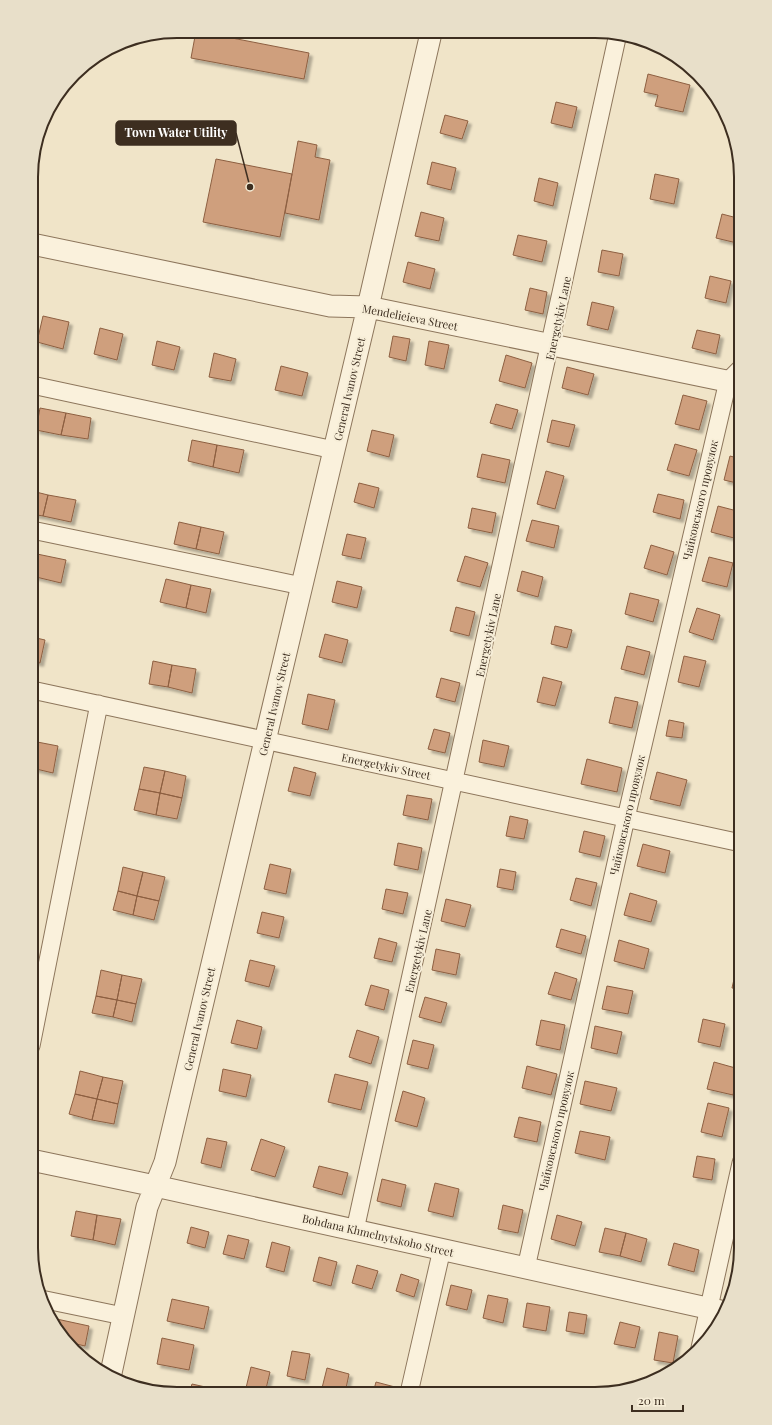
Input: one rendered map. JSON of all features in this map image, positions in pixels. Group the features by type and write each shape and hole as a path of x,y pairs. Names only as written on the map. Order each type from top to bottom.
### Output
{"street":[{"name":"General Ivanov Street","path":"112,1370 147,1206 165,1162 368,307 430,38"},
{"name":"Energetykiv Lane","path":"355,1230 552,345 617,40"},
{"name":"Mendelieieva Street","path":"38,245 330,306 368,307 552,345 734,377"},
{"path":"38,386 334,450"},
{"name":"Чайковського провулок","path":"526,1268 626,818 734,390"},
{"path":"38,531 302,586"},
{"name":"Energetykiv Street","path":"38,691 734,841"},
{"path":"38,1011 99,704"},
{"name":"Bohdana Khmelnytskoho Street","path":"38,1161 717,1310"},
{"path":"711,1323 717,1310 734,1206"},
{"path":"411,1387 442,1249"},
{"path":"48,1301 123,1316"}],"building":[{"path":"195,38 232,38 309,53 304,79 191,58"},
{"path":"648,74 690,85 683,112 655,106 658,95 644,92"},
{"path":"556,102 577,107 572,128 551,123"},
{"path":"445,115 468,121 462,139 440,133"},
{"path":"298,141 317,145 315,157 330,160 319,220 285,213"},
{"path":"216,159 292,174 280,237 203,222"},
{"path":"432,162 456,168 451,190 427,184"},
{"path":"655,174 679,179 674,204 650,199"},
{"path":"539,178 558,183 553,206 534,201"},
{"path":"421,212 444,218 439,241 415,236"},
{"path":"722,214 734,217 734,242 716,238"},
{"path":"518,235 547,241 542,262 513,255"},
{"path":"602,250 623,254 619,276 598,272"},
{"path":"408,262 435,269 430,289 403,282"},
{"path":"710,276 731,281 726,303 705,298"},
{"path":"530,288 547,292 543,314 525,310"},
{"path":"592,302 614,307 608,330 587,325"},
{"path":"43,316 69,322 63,349 38,342"},
{"path":"100,328 123,334 117,360 94,354"},
{"path":"697,330 720,335 716,354 692,348"},
{"path":"393,336 410,339 406,361 389,357"},
{"path":"157,341 180,347 174,370 152,365"},
{"path":"429,341 449,345 444,369 425,365"},
{"path":"214,353 236,359 231,381 209,377"},
{"path":"506,355 532,363 525,388 499,381"},
{"path":"281,366 308,373 302,396 275,390"},
{"path":"567,367 594,374 588,395 562,388"},
{"path":"683,395 707,401 699,430 675,424"},
{"path":"496,404 518,410 512,429 490,423"},
{"path":"40,408 66,413 61,435 38,430"},
{"path":"66,413 91,418 88,439 61,435"},
{"path":"552,420 575,425 569,447 547,442"},
{"path":"372,430 394,435 389,457 367,451"},
{"path":"192,440 217,445 213,467 188,461"},
{"path":"675,444 697,450 689,476 667,470"},
{"path":"217,445 244,450 239,473 213,467"},
{"path":"482,454 510,460 505,483 477,477"},
{"path":"730,456 734,457 734,482 724,480"},
{"path":"546,471 564,476 555,509 537,504"},
{"path":"359,483 379,488 374,508 354,502"},
{"path":"38,492 48,495 43,516 38,515"},
{"path":"658,494 684,500 680,519 653,512"},
{"path":"48,495 76,500 71,522 43,516"},
{"path":"718,506 734,510 734,538 711,532"},
{"path":"472,508 496,513 492,533 468,528"},
{"path":"532,520 559,526 554,548 526,541"},
{"path":"179,522 201,527 196,549 174,544"},
{"path":"201,527 224,532 219,554 196,549"},
{"path":"347,534 366,538 361,559 342,555"},
{"path":"651,545 674,552 667,575 644,568"},
{"path":"38,554 66,560 61,583 38,577"},
{"path":"465,556 488,563 480,587 457,581"},
{"path":"709,557 733,563 727,587 702,581"},
{"path":"522,571 543,577 538,597 517,591"},
{"path":"166,579 191,585 186,608 160,602"},
{"path":"337,581 362,587 357,608 332,602"},
{"path":"191,585 211,589 206,613 186,608"},
{"path":"630,593 659,600 653,622 625,614"},
{"path":"456,607 475,612 469,636 450,631"},
{"path":"697,608 720,615 713,640 689,632"},
{"path":"555,626 572,630 567,648 551,644"},
{"path":"325,634 348,640 342,663 319,657"},
{"path":"38,638 45,640 40,663 38,662"},
{"path":"627,646 650,652 644,675 621,669"},
{"path":"684,656 706,661 699,687 678,682"},
{"path":"153,661 172,665 168,687 149,684"},
{"path":"172,665 196,669 192,693 168,687"},
{"path":"543,677 562,682 555,706 537,702"},
{"path":"441,678 460,683 455,702 436,697"},
{"path":"308,694 335,700 328,730 302,724"},
{"path":"615,697 638,702 632,728 609,723"},
{"path":"669,720 684,723 682,738 666,736"},
{"path":"434,729 450,733 445,753 428,749"},
{"path":"483,740 509,746 504,767 479,762"},
{"path":"38,742 58,746 53,773 38,769"},
{"path":"587,759 622,768 617,792 581,784"},
{"path":"144,767 165,771 160,793 139,789"},
{"path":"294,767 316,773 310,796 288,791"},
{"path":"165,771 186,776 182,798 160,793"},
{"path":"657,772 687,780 680,806 650,799"},
{"path":"139,789 160,793 156,815 134,810"},
{"path":"160,793 182,798 177,819 156,815"},
{"path":"407,795 432,799 428,820 403,815"},
{"path":"510,816 528,820 524,839 506,836"},
{"path":"584,831 605,836 600,857 579,852"},
{"path":"398,843 422,848 418,870 394,865"},
{"path":"643,844 670,851 665,873 637,866"},
{"path":"270,864 291,869 286,894 264,889"},
{"path":"123,867 143,872 137,896 118,891"},
{"path":"500,869 516,872 513,890 497,887"},
{"path":"143,872 165,877 159,901 137,896"},
{"path":"576,878 597,883 591,906 570,900"},
{"path":"386,889 408,893 403,914 382,909"},
{"path":"118,891 137,896 133,915 113,910"},
{"path":"630,893 657,901 651,922 624,915"},
{"path":"137,896 159,901 154,920 133,915"},
{"path":"446,899 471,905 465,927 441,921"},
{"path":"262,912 284,917 279,938 257,933"},
{"path":"561,929 586,936 581,954 556,947"},
{"path":"379,938 397,943 392,962 374,958"},
{"path":"619,940 649,949 644,969 614,961"},
{"path":"436,949 460,954 456,975 432,970"},
{"path":"250,960 275,966 269,987 245,981"},
{"path":"101,970 122,975 117,1000 96,996"},
{"path":"555,972 577,979 571,1000 548,994"},
{"path":"122,975 142,979 136,1004 117,1000"},
{"path":"371,985 389,990 384,1010 365,1005"},
{"path":"607,986 633,991 628,1014 602,1009"},
{"path":"96,996 117,1000 113,1017 92,1013"},
{"path":"425,997 447,1003 441,1023 419,1017"},
{"path":"117,1000 136,1004 132,1022 113,1017"},
{"path":"703,1019 725,1024 720,1047 698,1042"},
{"path":"237,1020 262,1027 257,1049 231,1043"},
{"path":"541,1020 565,1025 560,1050 536,1045"},
{"path":"595,1026 622,1032 617,1054 591,1048"},
{"path":"357,1030 379,1037 371,1064 349,1057"},
{"path":"413,1040 434,1045 428,1069 407,1064"},
{"path":"714,1062 734,1068 733,1095 707,1089"},
{"path":"527,1066 557,1074 551,1095 522,1088"},
{"path":"223,1069 251,1075 246,1097 219,1091"},
{"path":"80,1071 103,1077 97,1099 75,1094"},
{"path":"335,1074 368,1082 361,1110 328,1102"},
{"path":"103,1077 123,1081 118,1104 97,1099"},
{"path":"585,1081 617,1088 611,1111 580,1104"},
{"path":"403,1091 425,1098 417,1127 395,1121"},
{"path":"75,1094 97,1099 92,1120 69,1114"},
{"path":"97,1099 118,1104 114,1124 92,1120"},
{"path":"708,1103 729,1108 722,1137 701,1132"},
{"path":"519,1117 541,1122 537,1142 514,1137"},
{"path":"580,1131 610,1137 605,1160 575,1153"},
{"path":"207,1138 227,1142 221,1168 201,1163"},
{"path":"261,1139 285,1147 275,1177 251,1170"},
{"path":"697,1156 715,1159 712,1180 693,1177"},
{"path":"319,1166 348,1173 342,1195 313,1187"},
{"path":"382,1179 406,1185 401,1207 377,1201"},
{"path":"435,1183 459,1189 453,1217 428,1211"},
{"path":"503,1205 523,1210 518,1233 498,1229"},
{"path":"76,1211 97,1215 93,1240 71,1236"},
{"path":"97,1215 121,1219 115,1245 93,1240"},
{"path":"557,1215 582,1222 575,1246 551,1239"},
{"path":"191,1227 209,1232 205,1248 187,1243"},
{"path":"605,1228 626,1233 620,1256 599,1252"},
{"path":"626,1233 647,1239 641,1262 620,1256"},
{"path":"228,1235 249,1240 244,1259 223,1254"},
{"path":"272,1242 290,1247 284,1272 266,1267"},
{"path":"674,1243 699,1250 694,1272 668,1265"},
{"path":"319,1257 337,1262 331,1286 313,1281"},
{"path":"357,1265 378,1271 372,1289 352,1283"},
{"path":"401,1274 419,1280 414,1297 396,1291"},
{"path":"451,1285 472,1290 467,1310 446,1305"},
{"path":"488,1295 508,1299 503,1323 483,1318"},
{"path":"172,1299 209,1307 204,1329 167,1321"},
{"path":"527,1303 550,1307 546,1331 523,1327"},
{"path":"569,1312 587,1315 584,1334 566,1331"},
{"path":"58,1319 89,1326 85,1346 77,1344"},
{"path":"620,1322 640,1327 635,1348 614,1344"},
{"path":"659,1332 678,1336 673,1362 654,1360"},
{"path":"162,1338 194,1345 189,1370 157,1364"},
{"path":"292,1351 310,1354 305,1380 287,1376"},
{"path":"251,1367 270,1372 266,1387 246,1387"},
{"path":"327,1368 349,1374 346,1387 322,1387"},
{"path":"376,1382 395,1387 375,1387"},
{"path":"192,1384 206,1387 191,1387"}],"place":[{"name":"Town Water Utility","path":"250,187"}]}
